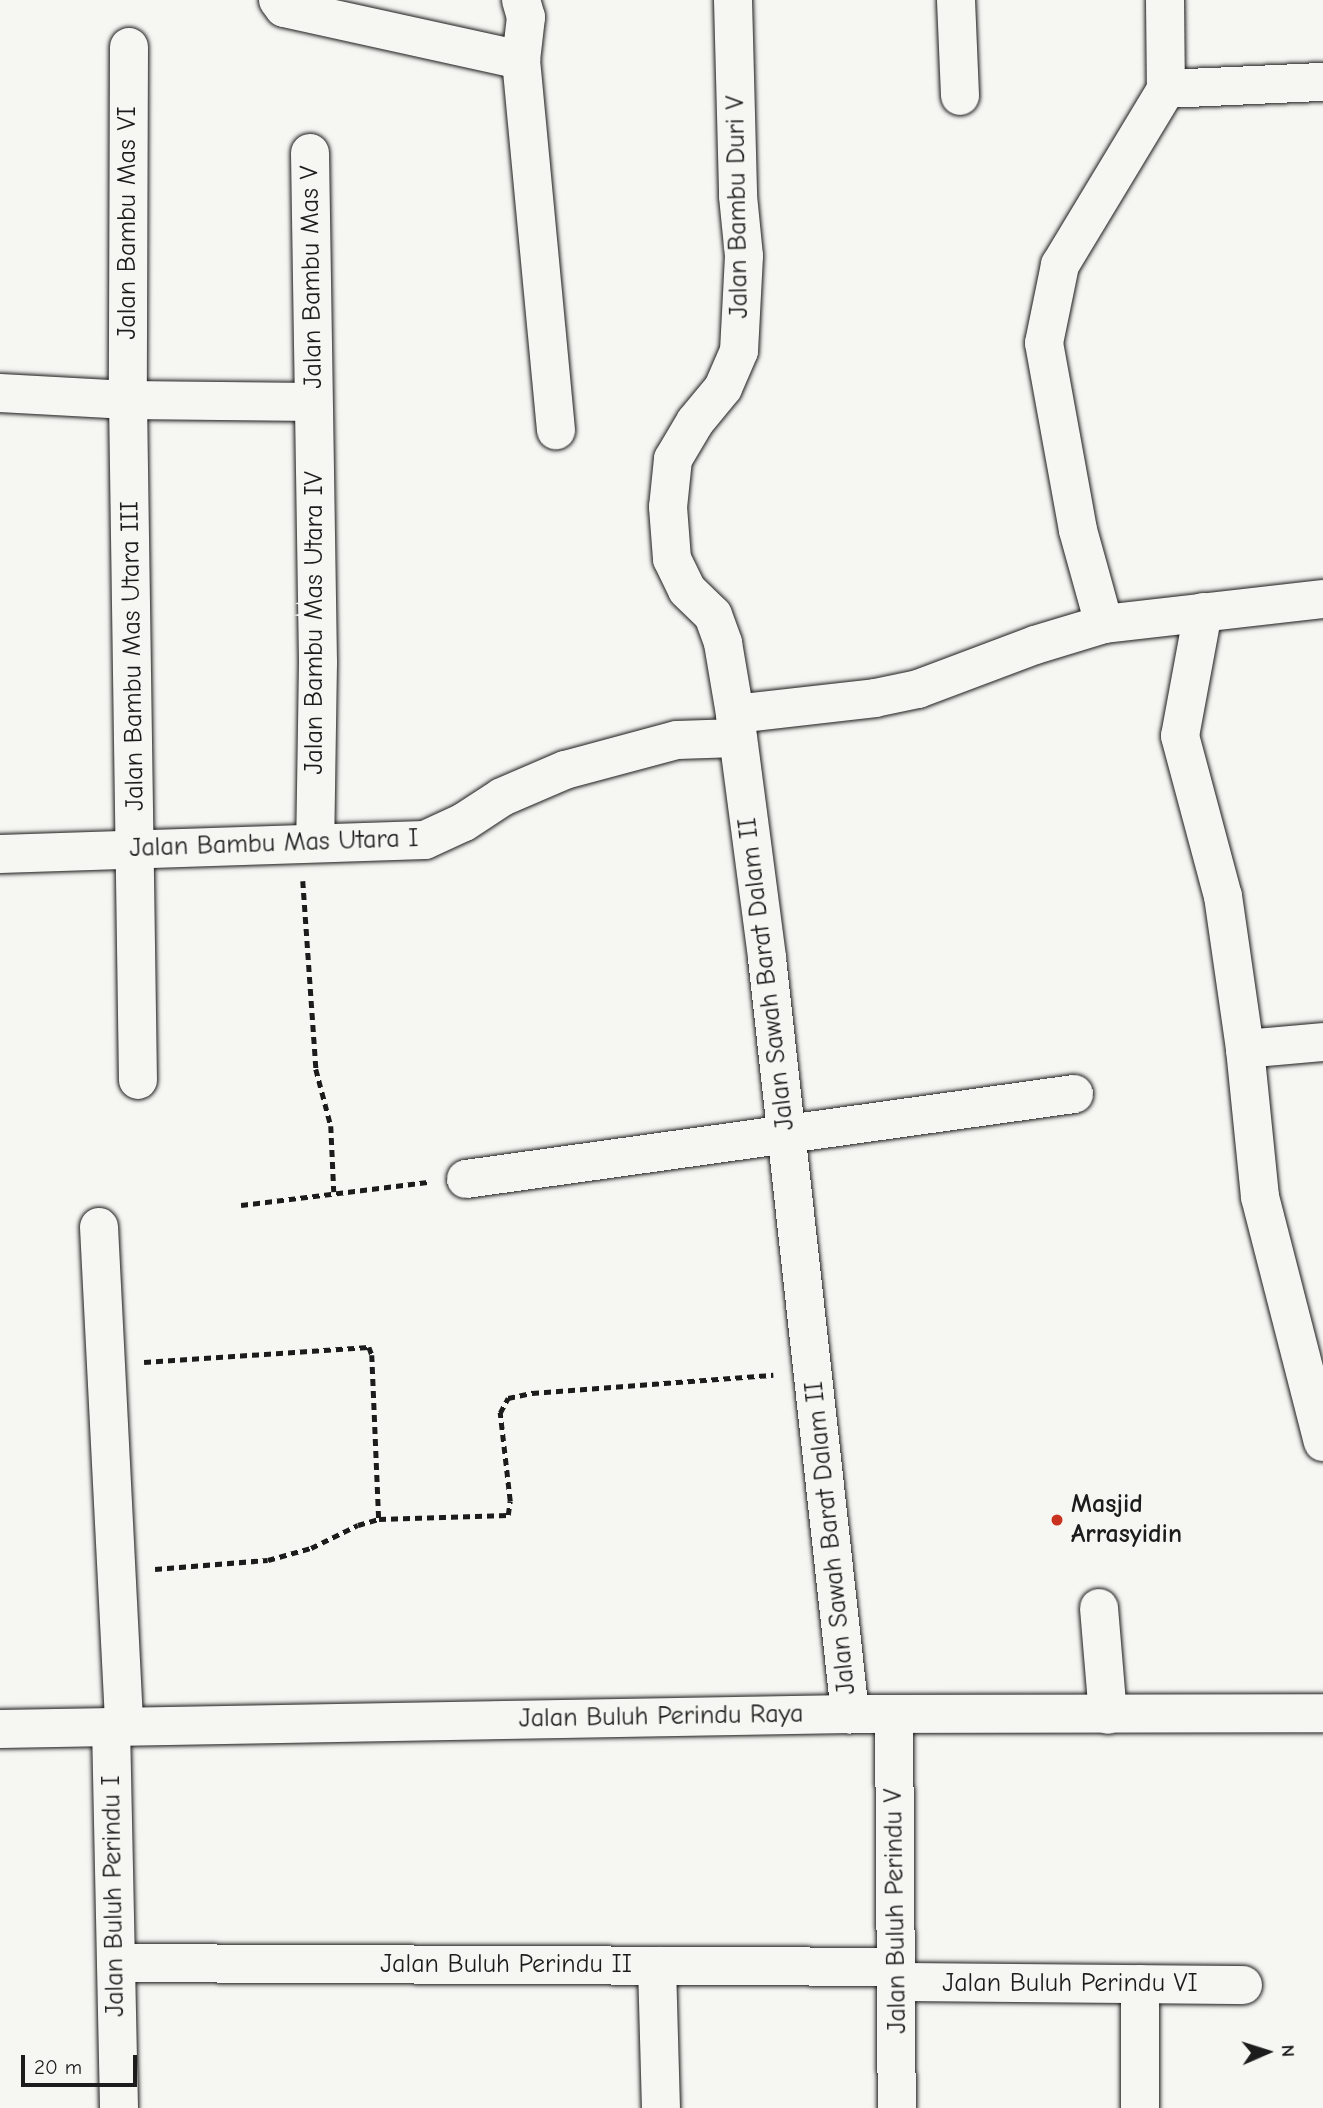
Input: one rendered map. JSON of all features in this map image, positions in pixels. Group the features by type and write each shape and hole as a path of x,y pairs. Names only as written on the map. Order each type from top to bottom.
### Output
{"street":[{"path":"278,0 284,8 521,60"},
{"path":"521,0 526,18 521,60 556,429"},
{"name":"Jalan Bambu Duri V","path":"733,0 738,196 744,256 739,351 723,388 695,422 673,458 668,507 672,559 687,590 713,615 723,643 736,726"},
{"path":"956,0 960,96"},
{"path":"1104,624 1079,530 1044,343 1059,265 1166,89 1165,0"},
{"name":"Jalan Bambu Mas VI","path":"128,400 129,47"},
{"path":"1166,89 1323,82"},
{"name":"Jalan Bambu Mas V","path":"310,153 313,402"},
{"path":"0,393 128,400 313,402"},
{"name":"Jalan Bambu Mas Utara III","path":"128,400 138,1080"},
{"name":"Jalan Bambu Mas Utara IV","path":"313,402 318,662 315,843"},
{"path":"736,726 918,689 1035,645 1104,624 1323,599"},
{"path":"1203,612 1180,736 1223,896 1245,1049 1259,1197 1323,1441"},
{"name":"Jalan Bambu Mas Utara I","path":"0,854 425,840 447,832 527,785 565,770 736,726"},
{"name":"Jalan Sawah Barat Dalam II","path":"736,726 787,1135 850,1714"},
{"path":"1245,1049 1323,1042"},
{"path":"466,1179 1074,1094"},
{"name":"Jalan Buluh Perindu I","path":"99,1227 117,1572 116,1963 119,2108"},
{"path":"1099,1608 1108,1715"},
{"name":"Jalan Buluh Perindu Raya","path":"0,1728 850,1714 1323,1713"},
{"name":"Jalan Buluh Perindu V","path":"894,1714 897,2108"},
{"name":"Jalan Buluh Perindu II","path":"116,1963 657,1966 896,1974"},
{"path":"657,1966 661,2108"},
{"name":"Jalan Buluh Perindu VI","path":"896,1974 1140,1984 1243,1985"},
{"path":"1140,1984 1140,2108"}],"path":[{"path":"315,843 305,870 303,907 316,1069 331,1126 334,1192"},
{"path":"241,1205 334,1192 466,1179"},
{"path":"107,1364 369,1346 372,1355 379,1519"},
{"path":"117,1572 268,1560 311,1548 358,1525 379,1519 508,1515 510,1501 500,1413 508,1398 532,1393 813,1372"}],"place":[{"name":"Masjid Arrasyidin","path":"1057,1520"}]}
